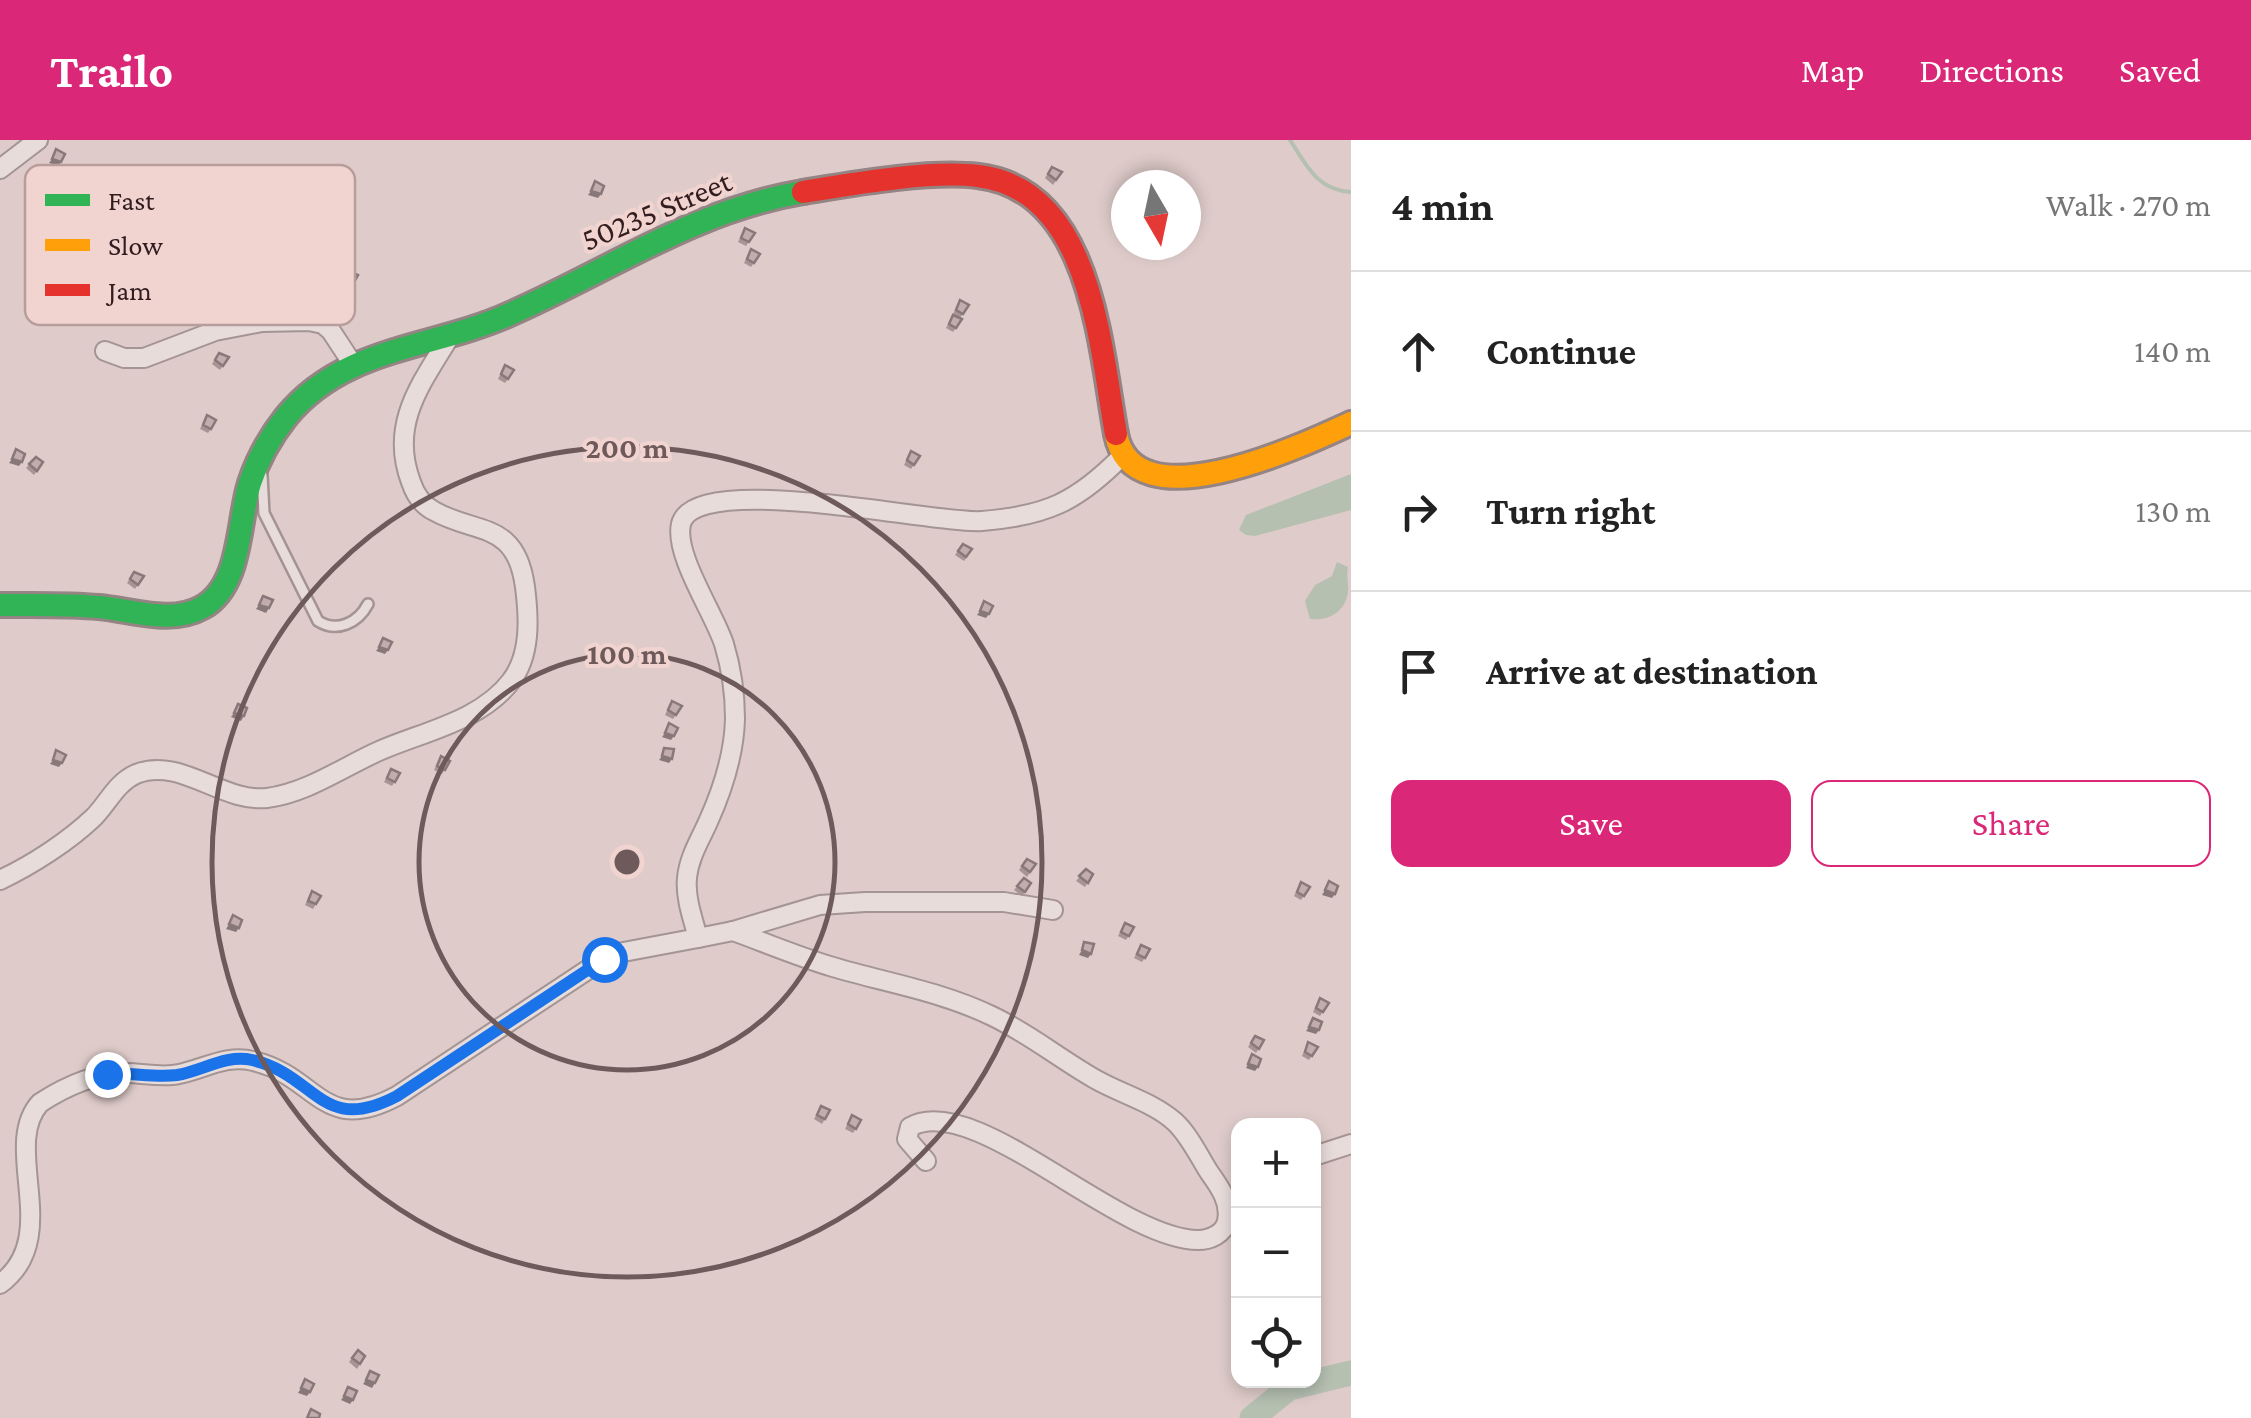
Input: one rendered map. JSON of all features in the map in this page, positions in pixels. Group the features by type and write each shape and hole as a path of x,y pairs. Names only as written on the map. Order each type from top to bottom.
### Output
{"street":[{"path":"0,168 38,140"},
{"name":"50235 Street","path":"0,606 98,607 174,614 208,604 224,585 246,495 262,458 279,426 307,394 354,366 409,344 450,336 532,304 653,241 731,209 861,184 965,174 992,178 1023,192 1056,224 1076,255 1086,285 1122,456"},
{"path":"105,350 124,358 144,358 215,331 246,325"},
{"path":"319,325 331,330 354,366"},
{"path":"0,880 80,829 116,789 138,773 166,771 236,795 269,798 318,782 478,709 512,680 523,660 527,637 526,592 516,557 503,538 484,527 433,511 414,492 407,472 403,426 450,336"},
{"path":"698,938 687,880 692,856 722,790 734,719 725,648 684,551 681,534 686,515 704,505 759,500 834,504 940,521 1005,519 1083,493 1122,456 1135,470 1154,474 1184,476 1221,471 1280,456 1351,423"},
{"path":"0,1284 16,1266 25,1239 16,1136 26,1114 67,1087 107,1074 178,1074 238,1058 275,1068 338,1108 364,1112 397,1096 618,953 733,931 820,906 865,902 1004,902 1053,910"},
{"path":"733,931 829,966 901,982 990,1015 1098,1081 1172,1120 1231,1193"},
{"path":"926,1161 908,1139 910,1128 922,1121 943,1121 1022,1152 1062,1181 1120,1214 1157,1233 1182,1239 1203,1241 1219,1234 1231,1199"},
{"path":"1321,1154 1351,1144"}],"lane":[{"path":"262,458 264,514 318,621 326,626 345,625 363,614 368,604"}],"shaded area":[{"path":"1351,474 1351,510 1255,536 1239,530 1246,515"},
{"path":"1337,562 1348,567 1346,599 1335,614 1310,619 1305,601 1315,585 1332,576"}],"building":[{"path":"56,149 65,154 61,162 52,159"},
{"path":"1052,167 1062,172 1056,180 1048,174"},
{"path":"595,181 604,186 601,194 591,191"},
{"path":"745,228 755,233 749,242 741,238"},
{"path":"751,249 760,254 754,263 747,259"},
{"path":"960,300 969,305 963,314 956,310"},
{"path":"953,315 962,319 956,328 949,324"},
{"path":"219,353 229,357 223,366 215,360"},
{"path":"505,365 514,370 508,379 501,374"},
{"path":"207,415 216,420 211,429 203,425"},
{"path":"16,449 25,454 22,462 12,459"},
{"path":"911,451 920,456 914,465 907,460"},
{"path":"36,457 43,462 37,471 29,464"},
{"path":"963,544 972,549 966,557 958,551"},
{"path":"134,572 144,576 138,585 130,579"},
{"path":"263,596 273,600 269,608 259,605"},
{"path":"984,601 993,606 989,614 980,611"},
{"path":"383,638 392,642 388,650 379,647"},
{"path":"672,701 682,706 676,715 668,710"},
{"path":"238,704 247,708 244,716 234,713"},
{"path":"669,723 678,728 674,736 665,733"},
{"path":"664,748 674,749 672,759 662,756"},
{"path":"56,750 66,755 62,763 53,760"},
{"path":"441,756 450,761 445,770 437,766"},
{"path":"391,769 400,773 395,782 387,778"},
{"path":"1027,859 1036,864 1030,872 1022,866"},
{"path":"1086,869 1093,874 1088,883 1079,876"},
{"path":"1024,878 1031,883 1025,892 1017,886"},
{"path":"1329,881 1338,886 1335,894 1325,890"},
{"path":"1301,882 1310,887 1304,896 1297,892"},
{"path":"312,891 321,896 316,904 308,901"},
{"path":"233,915 242,920 239,928 229,924"},
{"path":"1125,923 1134,927 1129,936 1121,932"},
{"path":"1084,942 1094,944 1091,954 1082,950"},
{"path":"1141,945 1150,949 1145,958 1137,954"},
{"path":"1320,998 1329,1003 1323,1012 1316,1008"},
{"path":"1313,1018 1322,1022 1319,1030 1309,1027"},
{"path":"1255,1036 1264,1040 1259,1049 1251,1043"},
{"path":"1308,1042 1318,1047 1312,1056 1305,1052"},
{"path":"1252,1054 1261,1059 1258,1067 1248,1064"},
{"path":"821,1106 830,1110 825,1119 817,1115"},
{"path":"852,1115 861,1120 856,1129 848,1124"},
{"path":"358,1350 365,1356 360,1364 352,1358"},
{"path":"370,1371 379,1375 375,1383 366,1380"},
{"path":"305,1379 314,1384 310,1392 301,1388"},
{"path":"348,1387 357,1391 353,1400 344,1396"},
{"path":"311,1409 320,1414 319,1418 307,1418"}],"waterway":[{"path":"1290,140 1321,182 1351,192"},
{"path":"1252,1418 1289,1388 1351,1373"}],"traffic: fast":[{"path":"0,605 87,606 165,616 203,607 216,597 232,568 250,483 265,448 286,417 335,376 362,362 510,314 689,227 763,201 803,192"}],"traffic: slow":[{"path":"1116,434 1129,461 1153,474 1185,477 1259,461 1351,423"}],"traffic: jam":[{"path":"803,192 914,176 978,176 1016,187 1045,210 1068,240 1084,277 1104,359 1116,434"}],"route":[{"path":"107,1074 178,1074 238,1058 252,1060 275,1068 338,1108 364,1112 397,1096 604,959"}]}
